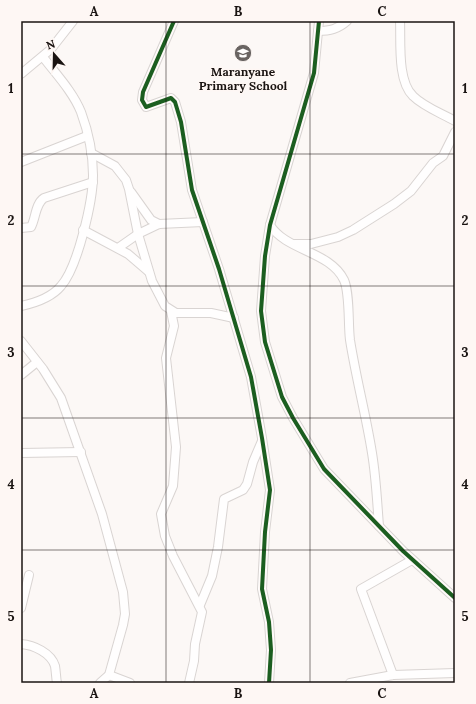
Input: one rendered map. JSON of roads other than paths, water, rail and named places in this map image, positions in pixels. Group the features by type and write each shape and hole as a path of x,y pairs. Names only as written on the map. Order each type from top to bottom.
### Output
{"street":[{"path":"21,74 51,49 73,21"},
{"path":"174,21 143,92 142,100 146,107 171,98 174,99 181,122 192,190 234,318 251,377 270,490 265,532 262,589 269,622 271,650 269,683"},
{"path":"319,21 314,73 300,116 270,225 264,263 261,311 262,327 272,368 282,397 293,418 324,468 412,560 455,598"},
{"path":"318,31 329,31 337,28 347,21"},
{"path":"400,21 402,68 411,94 427,106 455,121"},
{"path":"21,306 52,294 61,286 68,276 83,230 93,182 91,152 81,113 75,100 43,57"},
{"path":"292,244 311,244 338,237 354,230 394,204 411,191 433,163 444,156 455,132"},
{"path":"21,162 87,136"},
{"path":"91,152 109,161 120,170 130,189 147,215 159,224"},
{"path":"21,228 31,227 35,221 39,203 44,198 93,182"},
{"path":"130,189 138,234 149,272 162,302 171,311 180,313 211,313 234,318"},
{"path":"118,248 138,234 159,224 203,222"},
{"path":"270,225 276,235 325,261 337,271 344,280 346,288 348,327 355,372 372,454 379,526"},
{"path":"83,230 128,254 149,272"},
{"path":"171,311 174,326 166,358 176,446 173,486 161,514 161,519 173,556 191,592 200,606 202,617 195,644 194,661 189,683"},
{"path":"21,341 61,398 102,514 124,602 123,625 109,674 100,683"},
{"path":"21,375 37,362"},
{"path":"200,606 212,576 218,548 224,499 229,495 243,490 247,484 253,462 262,442"},
{"path":"21,453 81,452"},
{"path":"393,675 361,589 412,560"},
{"path":"21,608 30,575"},
{"path":"21,644 37,647 50,659 55,665 57,683"},
{"path":"350,683 393,675 455,673"},
{"path":"109,674 130,683"}],"place":[{"name":"Maranyane Primary School","path":"243,53"}]}
